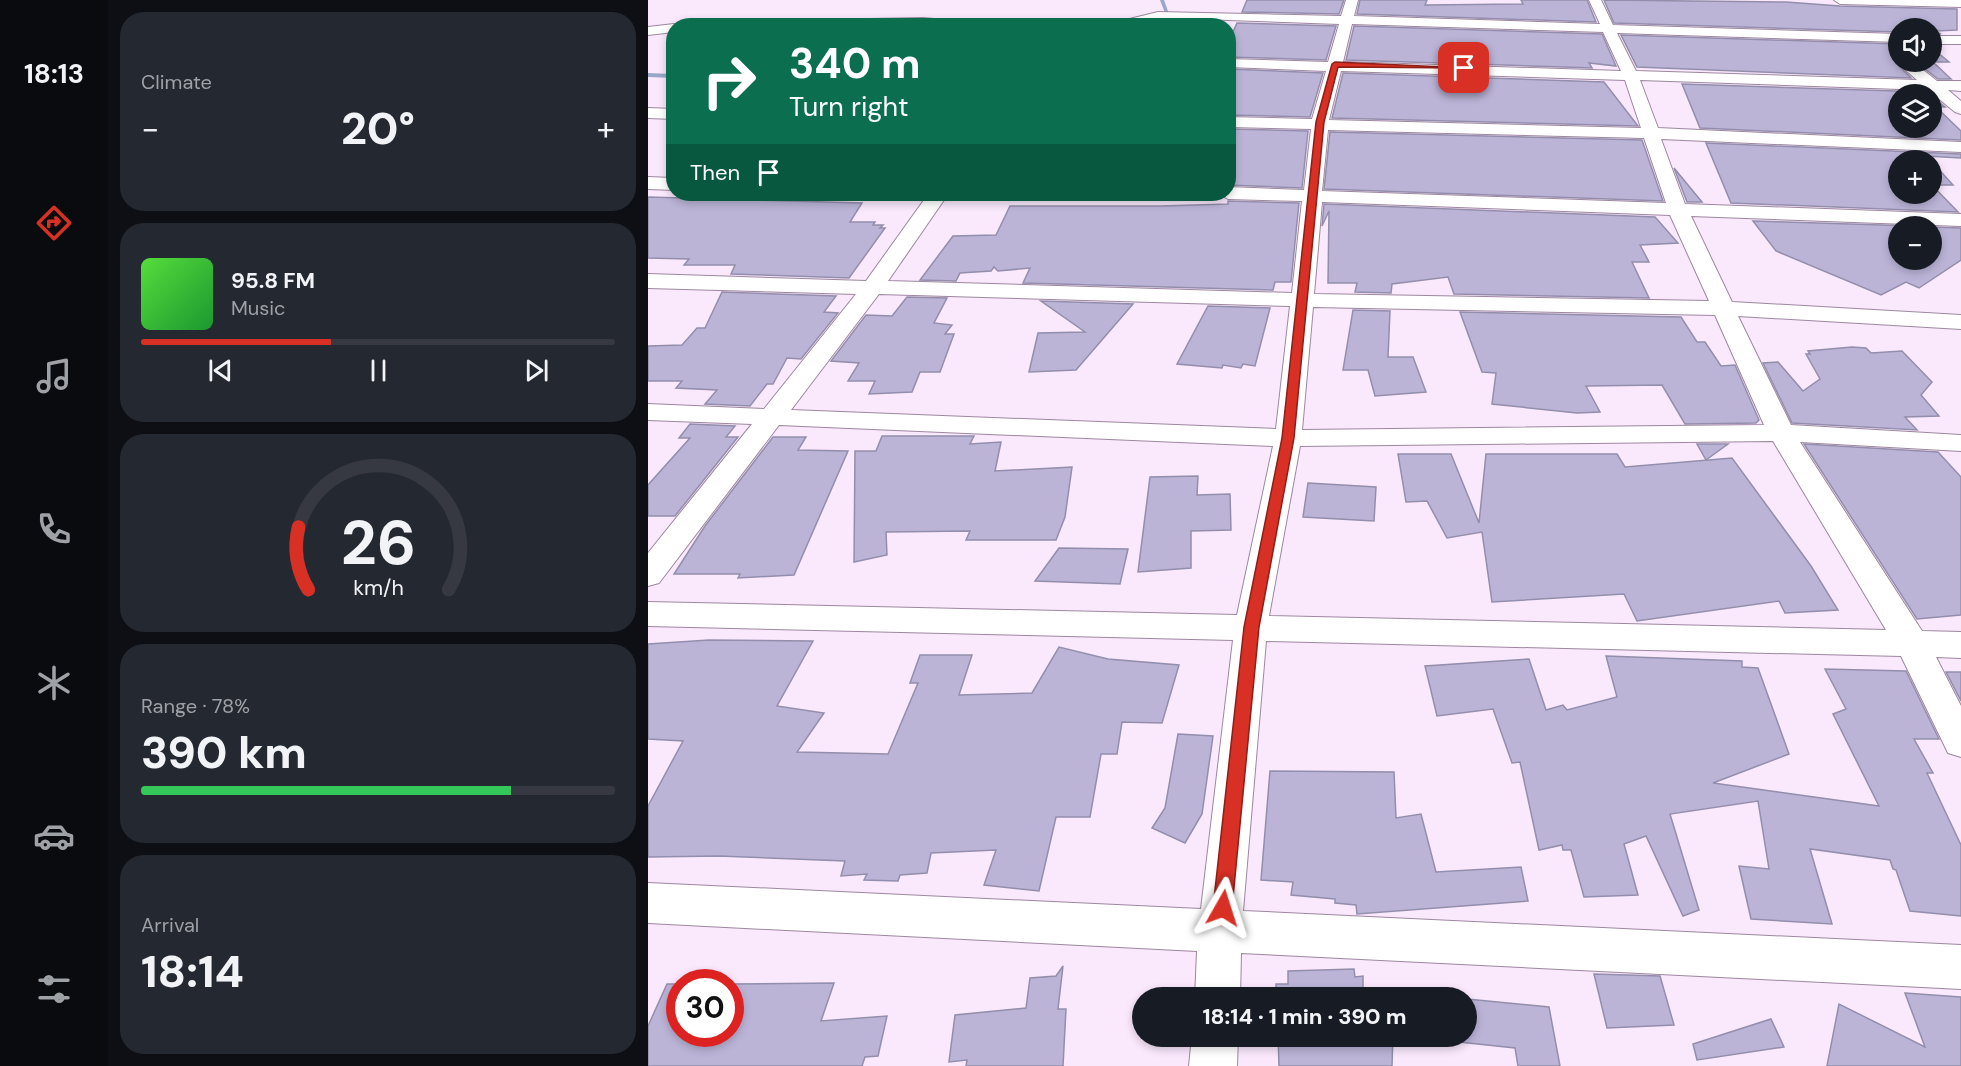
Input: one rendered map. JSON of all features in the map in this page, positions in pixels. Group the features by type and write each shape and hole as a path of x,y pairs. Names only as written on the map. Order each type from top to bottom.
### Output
{"street":[{"path":"1595,0 1631,76 1677,208 1781,433 1912,644 1961,742"},
{"path":"1839,0 1961,3"},
{"path":"1839,0 1888,47"},
{"path":"901,18 915,7"},
{"path":"1218,987 1251,627 1288,438 1301,300 1315,194 1320,122 1349,10"},
{"path":"1161,18 1181,15 1349,10 1609,30 1888,38"},
{"path":"648,31 666,29"},
{"path":"1942,39 1961,40"},
{"path":"1236,63 1335,64 1899,84"},
{"path":"1917,72 1931,84"},
{"path":"1942,85 1961,86"},
{"path":"1942,93 1961,109"},
{"path":"648,113 666,114"},
{"path":"1236,122 1320,122 1651,133 1961,147"},
{"path":"648,183 666,184"},
{"path":"1236,193 1315,194 1961,220"},
{"path":"648,575 769,416 873,287 933,201"},
{"path":"648,281 1301,300 1723,308 1961,322"},
{"path":"648,412 1288,438 1781,433 1961,443"},
{"path":"648,614 1961,645"},
{"path":"648,903 1961,967"},
{"path":"1213,1066 1214,1047"}],"building":[{"path":"1247,0 1344,0 1339,14 1242,12"},
{"path":"1360,0 1427,0 1425,5 1523,4 1521,0 1587,0 1596,22 1357,14"},
{"path":"1604,0 1786,2 1957,9 1957,30 1942,31 1942,18 1888,18 1888,32 1614,23"},
{"path":"1237,23 1336,26 1326,60 1236,57"},
{"path":"1354,26 1602,34 1616,66 1589,63 1592,68 1346,60"},
{"path":"1621,35 1888,44 1888,72 1905,72 1911,78 1637,67"},
{"path":"1236,69 1323,73 1310,117 1236,115"},
{"path":"1942,70 1951,79 1938,79 1929,72"},
{"path":"1343,73 1604,82 1638,126 1332,118"},
{"path":"1682,84 1888,91 1888,137 1700,128"},
{"path":"1942,113 1961,131 1961,140 1918,138 1942,138"},
{"path":"1236,129 1308,131 1302,188 1236,185"},
{"path":"1330,132 1642,140 1663,201 1324,189"},
{"path":"1706,143 1888,151 1888,204 1942,204 1942,195 1958,212 1731,203"},
{"path":"1942,153 1961,154 1961,158 1942,157"},
{"path":"1674,168 1702,202 1687,202"},
{"path":"1942,173 1953,185 1942,185"},
{"path":"648,197 666,198 666,201 862,203 850,222 875,222 873,225 883,225 880,228 885,228 849,278 731,274 735,265 684,265 689,259 648,258"},
{"path":"1228,201 1299,203 1291,282 1275,282 1273,290 1023,283 1030,268 998,271 994,267 991,271 960,273 956,281 920,280 953,236 996,235 1010,206 1160,206 1228,204"},
{"path":"1324,204 1655,217 1678,243 1640,245 1649,262 1632,262 1649,298 1454,294 1448,277 1392,284 1391,293 1355,292 1357,283 1328,283 1329,211 1322,226"},
{"path":"1753,221 1888,225 1888,270 1942,270 1942,227 1961,228 1961,260 1919,288 1906,282 1881,295 1776,251"},
{"path":"722,292 836,296 824,312 838,313 801,359 787,358 773,384 767,384 750,406 705,404 717,390 676,388 682,381 648,381 648,346 682,345 697,328 705,328"},
{"path":"907,297 947,298 934,323 952,325 945,334 954,334 940,372 920,372 912,392 869,394 875,381 848,381 859,363 831,361 866,315 892,316"},
{"path":"1041,301 1133,304 1076,370 1029,372 1038,333 1085,332"},
{"path":"1208,306 1270,308 1255,366 1243,364 1241,368 1223,365 1222,368 1177,364"},
{"path":"1353,310 1390,311 1388,357 1413,357 1426,392 1375,396 1368,370 1343,370"},
{"path":"1460,312 1681,317 1697,342 1705,342 1721,366 1735,365 1759,420 1756,423 1685,424 1662,385 1586,386 1600,412 1577,413 1492,404 1496,373 1482,372"},
{"path":"1866,348 1871,353 1902,351 1932,382 1921,395 1939,416 1905,417 1917,430 1792,423 1763,363 1778,362 1803,391 1820,379 1806,354 1810,354 1808,351"},
{"path":"690,424 735,426 726,437 738,437 675,516 648,516 648,485 690,438 679,438"},
{"path":"882,436 974,436 970,444 1001,442 995,471 1072,467 1065,517 1056,540 966,540 970,531 886,532 887,555 854,562 855,451 876,451"},
{"path":"773,437 806,437 798,450 848,451 794,575 738,578 740,574 674,574 705,526"},
{"path":"1697,444 1728,444 1706,460"},
{"path":"1804,444 1938,452 1961,477 1961,615 1917,619"},
{"path":"1398,454 1451,454 1479,523 1486,454 1617,454 1625,467 1732,458 1811,566 1838,610 1785,613 1779,601 1637,621 1624,594 1492,602 1482,532 1447,538 1427,501 1406,502"},
{"path":"1198,476 1197,495 1230,494 1231,530 1191,531 1191,568 1138,572 1150,477"},
{"path":"1308,483 1376,487 1374,521 1303,517"},
{"path":"1059,548 1128,549 1120,584 1035,581"},
{"path":"709,640 813,641 777,706 824,713 797,752 888,754 918,683 910,683 920,655 972,655 959,695 1032,693 1059,647 1108,659 1179,665 1162,723 1122,722 1117,754 1101,754 1090,817 1056,817 1039,891 984,885 996,850 931,853 927,873 900,875 898,881 864,880 867,874 841,876 845,861 719,856 648,857 648,806 683,741 648,739 648,644"},
{"path":"1606,656 1742,661 1742,667 1758,668 1789,754 1713,783 1879,806 1833,714 1846,709 1825,669 1906,671 1939,739 1914,739 1933,773 1927,773 1961,845 1961,916 1910,911 1896,870 1893,869 1890,860 1810,849 1832,924 1751,919 1739,866 1769,869 1758,801 1670,814 1699,910 1683,916 1646,836 1624,844 1638,895 1584,897 1571,850 1563,850 1562,845 1539,850 1520,762 1512,763 1493,709 1437,716 1425,666 1529,659 1546,710 1563,705 1567,710 1617,697"},
{"path":"1946,672 1961,672 1961,701"},
{"path":"1178,734 1213,736 1202,814 1185,843 1152,828 1165,808"},
{"path":"1270,771 1394,772 1396,818 1421,814 1436,872 1521,867 1528,901 1357,914 1356,905 1335,903 1335,899 1291,895 1293,882 1261,880"},
{"path":"1063,966 1058,1009 1066,1009 1063,1066 966,1066 967,1060 949,1062 955,1015 1026,1008 1030,978 1056,976"},
{"path":"1354,969 1355,977 1363,976 1363,987 1276,987 1276,984 1288,984 1288,971"},
{"path":"1594,974 1660,976 1674,1025 1607,1028"},
{"path":"834,983 821,1021 887,1016 878,1056 865,1057 862,1066 648,1066 648,1026 666,986 666,1047 744,1047 744,984"},
{"path":"1905,993 1961,997 1961,1066 1827,1066 1839,1004 1925,1047"},
{"path":"1477,1000 1549,1007 1560,1066 1518,1066 1515,1048 1477,1044"},
{"path":"1771,1019 1784,1047 1697,1060 1693,1044"},
{"path":"1278,1047 1393,1047 1392,1066 1279,1066"}],"waterway":[{"path":"1160,18 1167,13 1162,0"},
{"path":"648,75 666,76"}],"route":[{"path":"1223,908 1251,627 1288,438 1301,300 1315,194 1320,122 1335,64 1464,68"}]}
